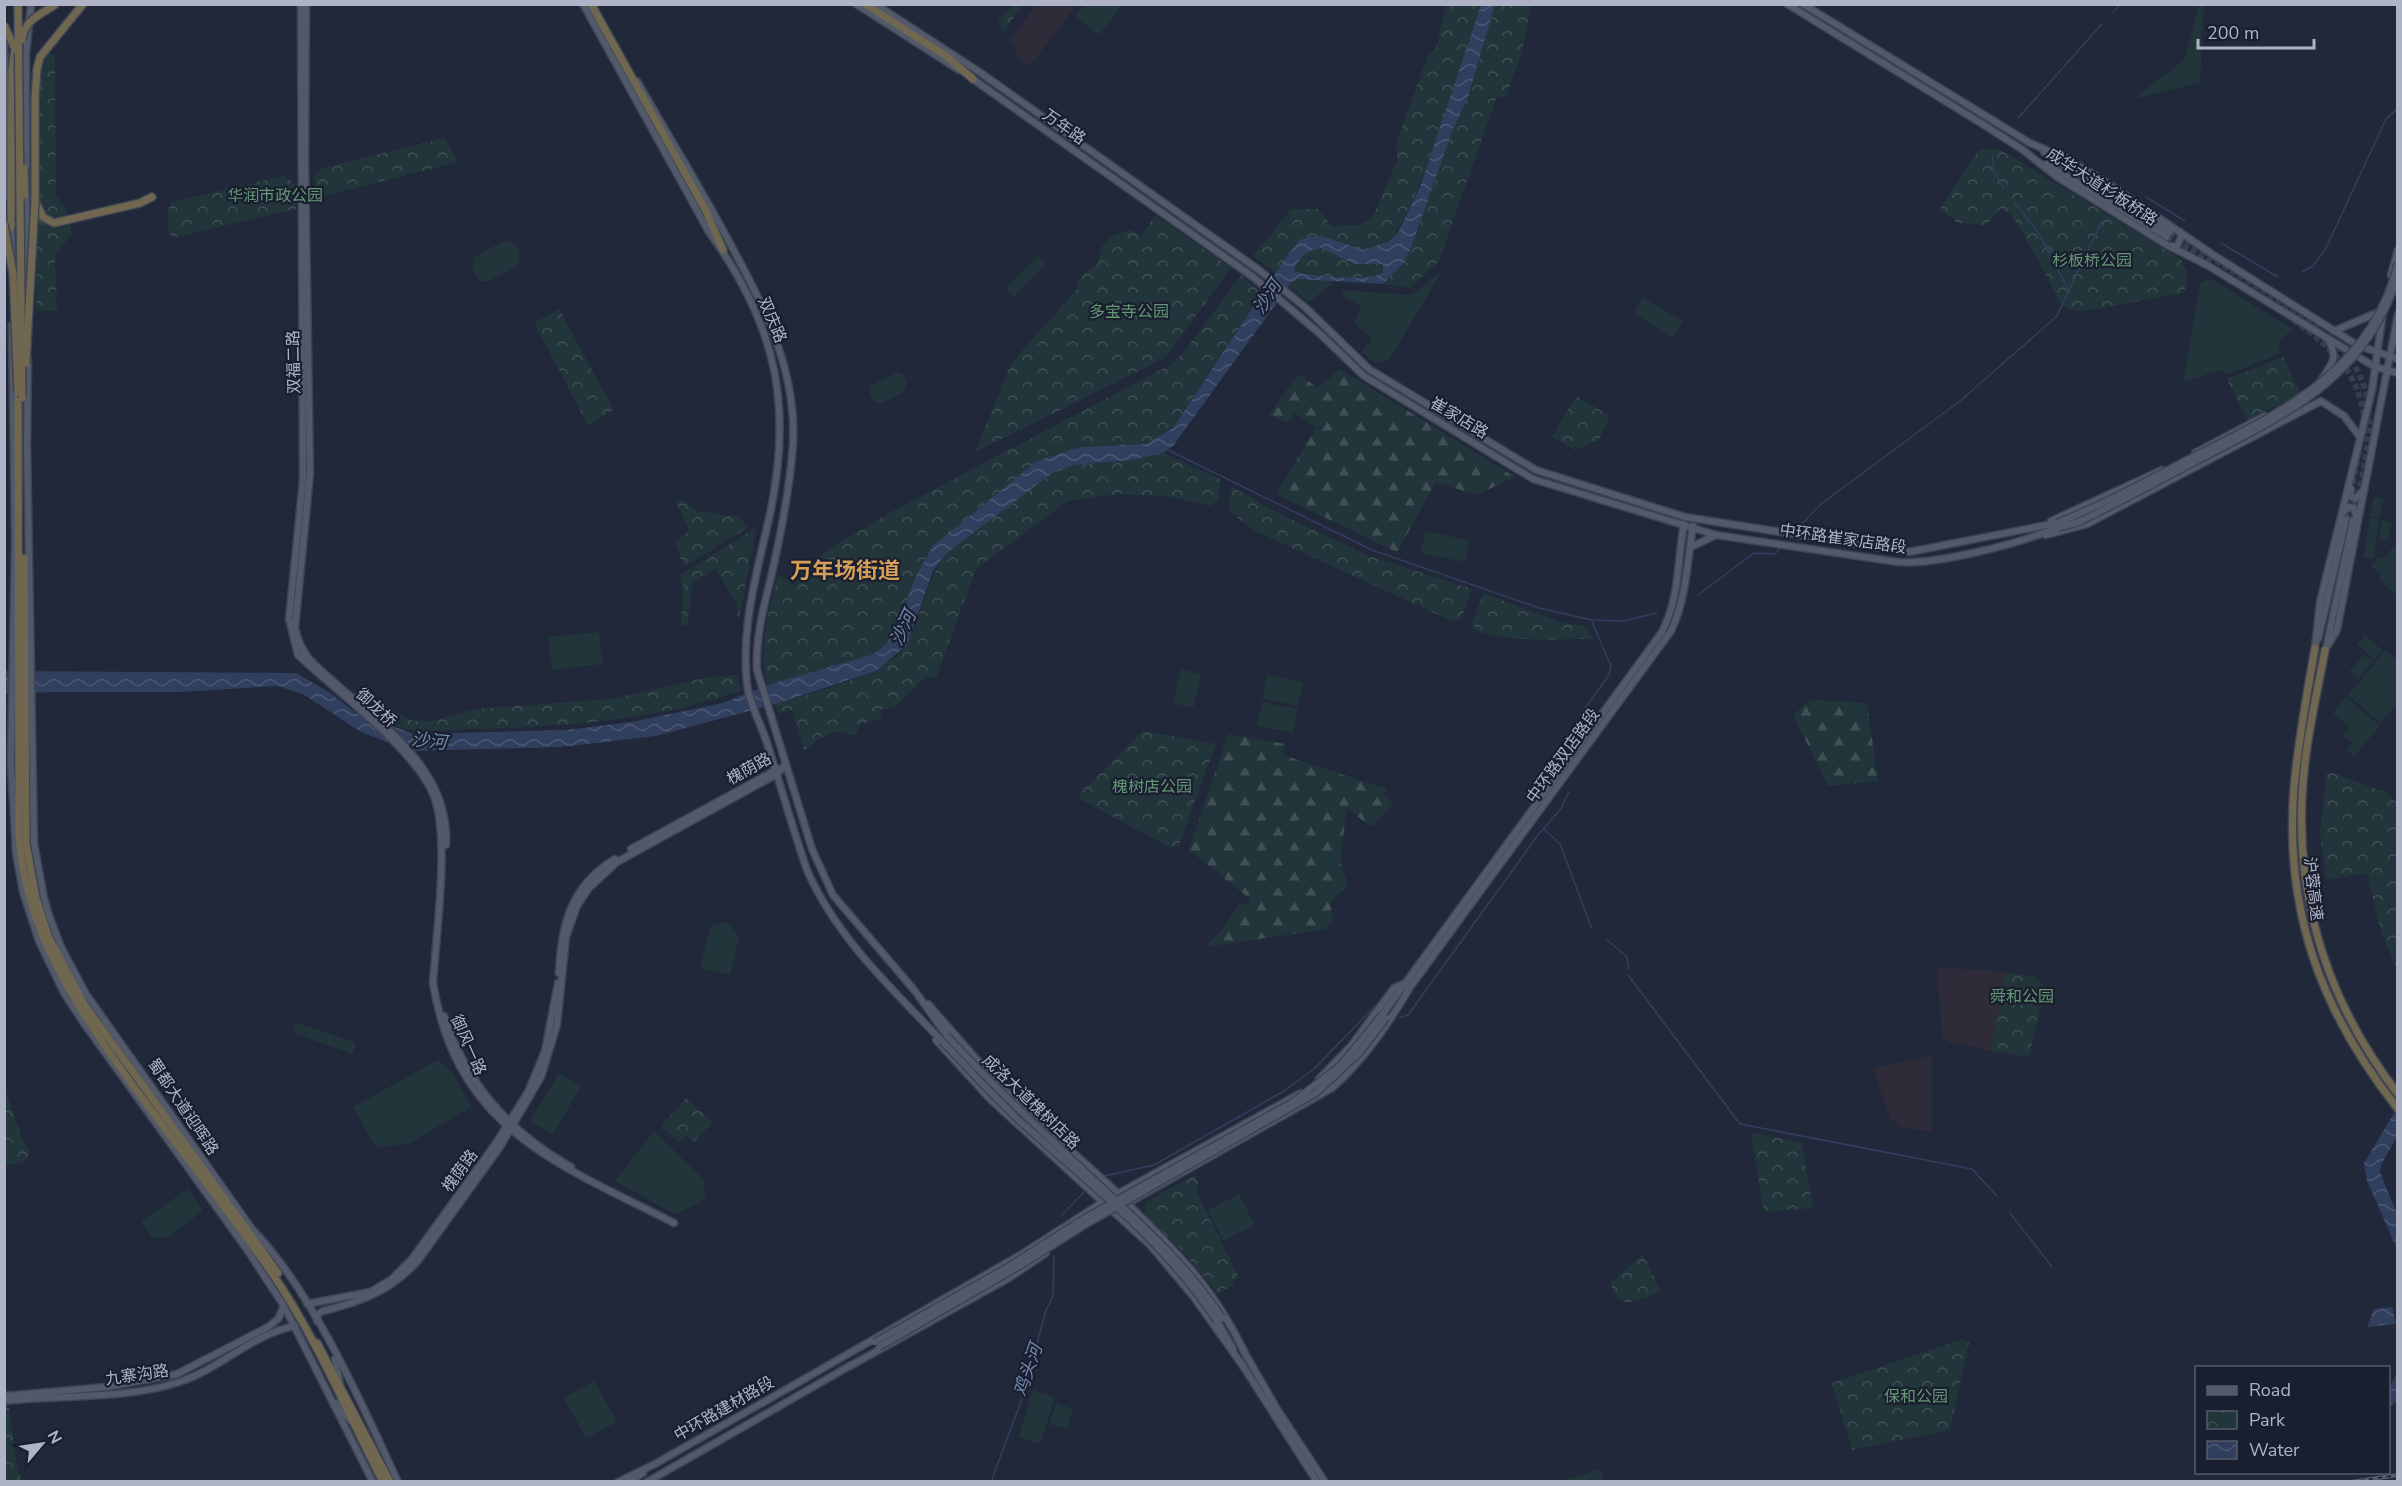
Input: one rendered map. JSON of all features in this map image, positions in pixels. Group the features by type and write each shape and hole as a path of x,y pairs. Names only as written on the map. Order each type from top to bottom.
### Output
{"highway":[{"path":"16,4 25,822 33,899"},
{"path":"20,398 8,226 11,191 12,69 23,32 34,17 56,4"},
{"path":"20,398 35,201 38,61 45,47 83,4"},
{"path":"592,4 706,211 723,250"},
{"path":"865,4 946,56 973,79"},
{"path":"4,25 17,49 23,80"},
{"path":"23,32 25,195"},
{"path":"35,201 40,214 54,223 140,203 152,197"},
{"name":"沪蓉高速","path":"2315,648 2294,789 2293,824 2297,895 2307,944 2335,1013 2378,1085 2397,1109"},
{"name":"沪蓉高速","path":"2325,650 2304,776 2301,824 2303,874 2307,902 2330,976 2344,1009 2397,1094"},
{"name":"蜀都大道迎晖路","path":"33,899 44,943 69,993 284,1292 357,1427"},
{"name":"蜀都大道迎晖路","path":"33,899 59,961 84,1004 267,1257 301,1311 341,1387 357,1427"},
{"path":"357,1427 383,1482"},
{"path":"357,1427 390,1482"}],"main road":[{"path":"25,226 28,189 27,39 31,4"},
{"name":"双福二路","path":"301,4 303,480 289,619 297,654 337,690"},
{"name":"双福二路","path":"306,4 305,161 310,474 295,628 302,653 349,695"},
{"name":"双庆路","path":"583,4 710,232 723,250 766,334 775,363 780,408 779,459 747,628 747,684 757,717"},
{"name":"双庆路","path":"592,4 758,295 780,351 788,390 793,443 777,552 766,590 757,644 759,682 769,712"},
{"name":"万年路","path":"855,4 973,79 1253,277"},
{"name":"万年路","path":"875,4 973,67 1258,270"},
{"name":"成华大道杉板桥路","path":"1787,4 2023,150 2056,177 2167,245 2207,265 2374,367 2397,373"},
{"name":"成华大道杉板桥路","path":"1803,4 2030,143 2171,233 2334,331 2377,354 2397,359"},
{"path":"4,41 27,39"},
{"name":"蜀都大道迎晖路","path":"4,41 15,532 11,765 16,853 23,892 50,965 64,993 246,1248 284,1306 373,1482"},
{"path":"2023,150 2171,233 2182,235 2177,246 2167,245"},
{"path":"25,195 25,226"},
{"name":"蜀都大道迎晖路","path":"25,226 34,843 44,898 62,947 86,994 157,1092 193,1147 252,1228 271,1248 307,1304 398,1482"},
{"path":"2367,482 2362,495 2355,499 2350,493 2377,354 2384,304 2397,250"},
{"path":"2057,525 2091,510 2278,413 2308,393 2345,359 2372,323 2397,263"},
{"name":"崔家店路","path":"1258,270 1299,302 1369,369 1536,470 1686,517"},
{"path":"2057,525 2099,512 2289,413 2318,392 2352,358 2371,332 2397,276"},
{"name":"崔家店路","path":"1253,277 1293,310 1364,376 1533,479 1683,526"},
{"path":"2334,331 2379,313 2384,304"},
{"path":"2325,650 2337,630 2367,482 2397,314"},
{"name":"中环路崔家店路段","path":"2022,531 2077,511 2132,485 2312,390 2335,360 2335,351 2328,339"},
{"name":"中环路崔家店路段","path":"1683,526 1716,535 1907,563 1925,562 2087,524 2321,401 2344,416 2360,438"},
{"path":"2315,648 2320,602 2353,476"},
{"path":"2338,527 2345,510 2353,507 2357,515 2356,532"},
{"name":"中环路崔家店路段","path":"1686,517 1801,537 1909,552 2057,525"},
{"name":"中环路双店路段","path":"1403,984 1662,632 1672,612 1677,591 1683,526 1686,517"},
{"name":"中环路双店路段","path":"1409,989 1671,631 1686,588 1694,519"},
{"path":"2315,648 2350,520 2325,650"},
{"name":"中环路崔家店路段","path":"2033,538 2057,525"},
{"path":"1691,547 1716,535"},
{"name":"御龙桥","path":"337,690 424,771"},
{"name":"御龙桥","path":"349,695 412,753 424,771"},
{"name":"成洛大道槐树店路","path":"769,712 812,849 833,895 915,991 945,1039"},
{"name":"成洛大道槐树店路","path":"757,717 803,859 816,890 840,927 901,998 945,1039 1019,1120 1166,1255 1244,1351 1277,1409 1325,1482"},
{"name":"槐荫路","path":"317,1321 318,1314 323,1311 372,1297 404,1276 417,1262 510,1127 545,1051 554,1014 562,934 573,903 585,885 606,864 624,853 776,772 786,764"},
{"name":"御风一路","path":"424,771 434,794 442,839 433,983 437,1005 454,1054 466,1078 490,1111 546,1158 676,1222"},
{"path":"44,943 50,965"},
{"path":"842,1357 877,1344 1023,1264 1088,1222 1317,1093 1360,1052 1403,984"},
{"path":"842,1357 1022,1254 1118,1193 1223,1138 1310,1087 1351,1046 1394,988 1403,984"},
{"path":"1384,1016 1409,989"},
{"path":"849,1366 1009,1278 1113,1211 1332,1088 1356,1066 1409,989"},
{"path":"915,991 1001,1087 1118,1193 1197,1274 1228,1318 1244,1351"},
{"path":"86,994 109,1037"},
{"path":"901,998 990,1099 1151,1246 1179,1278 1245,1369"},
{"path":"92,1034 117,1062"},
{"path":"172,1126 193,1147"},
{"name":"槐荫路","path":"307,1304 359,1296 392,1279 412,1259 510,1127"},
{"name":"九寨沟路","path":"4,1396 106,1387 177,1374 268,1327 278,1319 284,1306"},
{"name":"成洛大道槐树店路","path":"1220,1320 1245,1369 1317,1482"},
{"name":"九寨沟路","path":"4,1401 107,1394 180,1382 266,1336 296,1326"},
{"path":"849,1366 877,1344"},
{"path":"333,1351 341,1387"},
{"name":"中环路建材路段","path":"618,1482 656,1464 842,1357"},
{"name":"中环路建材路段","path":"647,1482 849,1366"},
{"path":"330,1395 357,1427"},
{"path":"629,1482 656,1464"},
{"path":"640,1482 661,1473"}],"shaded area":[{"path":"1036,5 1073,5 1075,7 1030,66 1016,56 1017,53 1010,40"},
{"path":"1941,967 2006,972 1991,1051 1949,1042 1942,1036 1937,972"},
{"path":"1932,1055 1932,1132 1902,1127 1890,1119 1873,1069"}],"green space":[{"path":"1014,5 1023,5 1003,32 997,20"},
{"path":"1084,5 1122,5 1099,35 1075,16"},
{"path":"1446,5 1481,5 1441,131 1412,203 1398,228 1387,242 1371,249 1354,248 1322,236 1288,254 1276,274 1253,256 1291,209 1318,209 1332,226 1360,225 1373,216 1397,161 1396,143 1428,55 1436,48"},
{"path":"1495,5 1531,5 1522,52 1505,99 1497,96 1439,261 1410,288 1383,284 1403,264 1411,248 1452,132 1468,97"},
{"path":"2204,5 2200,83 2132,99 2184,60 2199,6"},
{"path":"45,54 55,54 56,196 67,210 72,233 55,256 57,311 36,311 39,77"},
{"path":"445,138 458,162 316,198 314,177 322,168"},
{"name":"杉板桥公园","path":"1979,149 1999,149 2181,259 2188,274 2184,293 2080,312 2067,309 2060,303 2011,214 2001,208 1986,225 1957,223 1952,217 1939,210"},
{"name":"华润市政公园","path":"284,176 295,184 296,209 172,238 168,220 172,202"},
{"name":"多宝寺公园","path":"1155,215 1231,268 1165,358 975,452 1012,362 1077,289 1078,279 1098,263 1101,250 1107,240 1130,230 1142,235"},
{"path":"506,240 514,243 520,252 519,264 490,281 480,281 472,270 474,257"},
{"path":"1320,248 1354,264 1383,264 1383,272 1357,278 1303,274 1294,271 1304,256"},
{"path":"1038,256 1047,264 1014,297 1005,288"},
{"path":"1444,268 1389,360 1375,363 1361,352 1372,339 1354,323 1361,306 1344,297 1342,290 1410,295 1421,289"},
{"path":"1241,275 1262,293 1173,428 1146,444 1081,447 915,578 892,639 874,654 767,685 764,671 764,643 778,575 794,585 827,550 893,511 1170,365 1184,352"},
{"path":"1297,279 1332,280 1332,285 1308,302 1289,286"},
{"path":"2211,279 2293,329 2279,341 2280,354 2226,375 2221,370 2183,382 2200,283"},
{"path":"1643,298 1683,321 1673,338 1634,313"},
{"path":"559,309 614,410 588,425 534,323"},
{"path":"2283,357 2301,394 2247,420 2227,379"},
{"path":"1340,369 1515,477 1476,495 1436,482 1397,552 1276,494 1316,428 1295,413 1287,423 1269,415 1298,374 1318,388"},
{"path":"897,372 904,375 907,383 904,392 880,404 874,401 870,395 870,386"},
{"path":"1576,396 1610,416 1599,440 1575,450 1552,437"},
{"path":"1163,453 1220,479 1219,499 1210,506 1166,496 1118,494 1068,501 976,569 936,678 925,677 895,707 880,710 882,719 860,724 855,736 834,732 804,751 792,710 778,713 775,704 848,681 884,664 898,654 907,643 934,575 946,554 1052,473 1075,465 1125,461"},
{"path":"1232,487 1278,513 1367,555 1472,589 1461,619 1454,622 1255,531 1230,512 1228,502"},
{"path":"2374,497 2384,499 2380,518 2370,516"},
{"path":"681,499 697,511 740,517 747,528 684,567 674,541 689,531 676,502"},
{"path":"2370,518 2380,519 2373,559 2363,557"},
{"path":"2382,520 2392,522 2388,541 2379,539"},
{"path":"756,528 740,615 737,617 737,605 716,569 692,583 688,626 681,625 683,585 680,575"},
{"path":"1425,531 1469,540 1465,562 1421,553"},
{"path":"2397,543 2397,596 2379,579 2382,574 2371,566 2379,557 2383,559"},
{"path":"1483,593 1563,623 1585,626 1594,639 1520,639 1476,631 1472,624"},
{"path":"599,632 603,664 552,670 548,637"},
{"path":"2365,635 2383,651 2374,660 2357,645"},
{"path":"2386,650 2397,660 2397,703 2381,723 2348,695"},
{"path":"2364,654 2373,662 2358,680 2349,672"},
{"path":"1181,669 1201,674 1193,708 1173,703"},
{"path":"737,675 741,691 640,716 572,724 439,731 409,730 391,724 349,688 413,721 430,721 475,709 611,699 709,677"},
{"path":"1267,675 1303,682 1298,706 1263,699"},
{"path":"2346,697 2380,726 2354,756 2346,750 2352,743 2343,736 2350,727 2333,713"},
{"path":"1810,700 1867,703 1878,781 1828,786 1793,715"},
{"path":"1262,702 1298,709 1293,733 1257,726"},
{"name":"槐树店公园","path":"1143,731 1216,744 1179,845 1171,848 1080,799 1079,794"},
{"path":"1228,734 1285,744 1283,755 1387,789 1384,795 1394,803 1371,827 1347,808 1340,861 1348,884 1330,903 1333,920 1327,929 1205,947 1222,930 1240,903 1250,906 1250,899 1189,850"},
{"path":"2330,772 2387,793 2397,803 2397,969 2381,932 2367,873 2326,880 2320,833 2326,774"},
{"path":"727,922 739,937 730,975 700,968 711,925"},
{"path":"5,967 6,1091 21,1136 30,1152 23,1163 5,1165"},
{"name":"舜和公园","path":"2006,972 2035,977 2045,987 2029,1057 1991,1051"},
{"path":"296,1022 356,1043 353,1054 293,1033"},
{"path":"438,1060 452,1072 471,1107 410,1143 376,1148 353,1107"},
{"path":"559,1073 581,1086 553,1134 530,1121"},
{"path":"686,1098 713,1122 694,1142 686,1135 680,1143 661,1126"},
{"path":"654,1131 704,1180 705,1199 676,1215 615,1181"},
{"path":"1751,1132 1802,1143 1813,1208 1764,1212"},
{"path":"1194,1175 1199,1184 1196,1187 1197,1193 1239,1278 1233,1281 1233,1285 1218,1294 1180,1248 1144,1216 1146,1202"},
{"path":"188,1189 203,1211 166,1238 152,1237 141,1221"},
{"path":"1239,1194 1255,1225 1223,1241 1208,1210"},
{"path":"1643,1254 1661,1292 1628,1303 1618,1299 1610,1283"},
{"name":"保和公园","path":"1962,1339 1969,1343 1950,1430 1852,1450 1832,1383"},
{"path":"4,1370 17,1466 22,1481 5,1481"},
{"path":"594,1381 617,1422 586,1438 564,1398"},
{"path":"1033,1390 1055,1397 1040,1444 1018,1437"},
{"path":"1056,1403 1073,1409 1066,1429 1049,1424"},
{"path":"1600,1469 1604,1481 1563,1481"}],"water":[{"name":"沙河","path":"1481,5 1495,5 1468,97 1452,132 1411,248 1403,264 1383,284 1298,279 1291,283 1173,446 1163,453 1131,460 1075,465 1052,473 946,554 933,571 907,645 876,671 775,704 656,736 561,747 410,751 361,732 303,694 277,686 181,692 5,694 5,671 296,673 329,692 356,713 414,734 567,730 631,722 723,703 767,685 874,654 892,639 915,578 933,546 1037,461 1081,447 1146,444 1173,428 1288,254 1300,240 1322,236 1363,250 1388,242 1398,232 1420,187","holes":["1320,248 1354,264 1383,264 1383,272 1357,278 1303,274 1294,271 1304,255"]},
{"path":"2397,1108 2397,1136 2381,1165 2380,1172 2397,1214 2397,1249 2367,1181 2364,1163"},
{"path":"2392,1307 2396,1324 2367,1327 2374,1309"},
{"path":"2397,1374 2397,1401 2390,1406 2390,1385"}],"waterway":[{"path":"2113,13 2120,4"},
{"path":"2018,118 2102,24"},
{"path":"2302,272 2313,266 2326,248 2386,119 2398,108"},
{"path":"1992,154 1994,171 2004,189"},
{"path":"2146,197 2185,221"},
{"path":"2015,203 2040,235 2070,293"},
{"path":"1794,532 1821,504 1960,401 2057,316 2102,221"},
{"path":"2221,243 2278,277"},
{"path":"1168,450 1372,550 1539,608 1592,620 1623,621 1657,613"},
{"path":"1784,543 1791,536"},
{"path":"1698,595 1754,553 1775,554 1781,547"},
{"path":"1581,719 1581,714 1609,675 1611,666 1592,622"},
{"path":"1399,1018 1408,1015 1538,835 1560,810 1569,792"},
{"path":"1544,829 1560,844 1592,929"},
{"path":"1606,939 1627,957 1629,969"},
{"path":"1628,975 1740,1124 1972,1169 1997,1196"},
{"path":"1104,1176 1154,1165 1284,1091 1314,1069 1375,1006"},
{"path":"1061,1216 1084,1192"},
{"path":"2010,1213 2052,1267"},
{"name":"鸡头河","path":"991,1482 1023,1396 1046,1310 1053,1296 1054,1256"}],"tunnel":[{"path":"2170,232 2284,303 2321,331"},
{"path":"2167,237 2213,265"},
{"path":"2293,320 2331,350 2350,374 2361,403 2364,420"},
{"path":"2338,346 2353,364 2363,383 2368,404 2367,447 2354,514"},
{"path":"2346,519 2360,448"}],"railway":[{"path":"2351,1482 2398,1475"}],"district":[{"name":"万年场街道","path":"845,571"}]}
